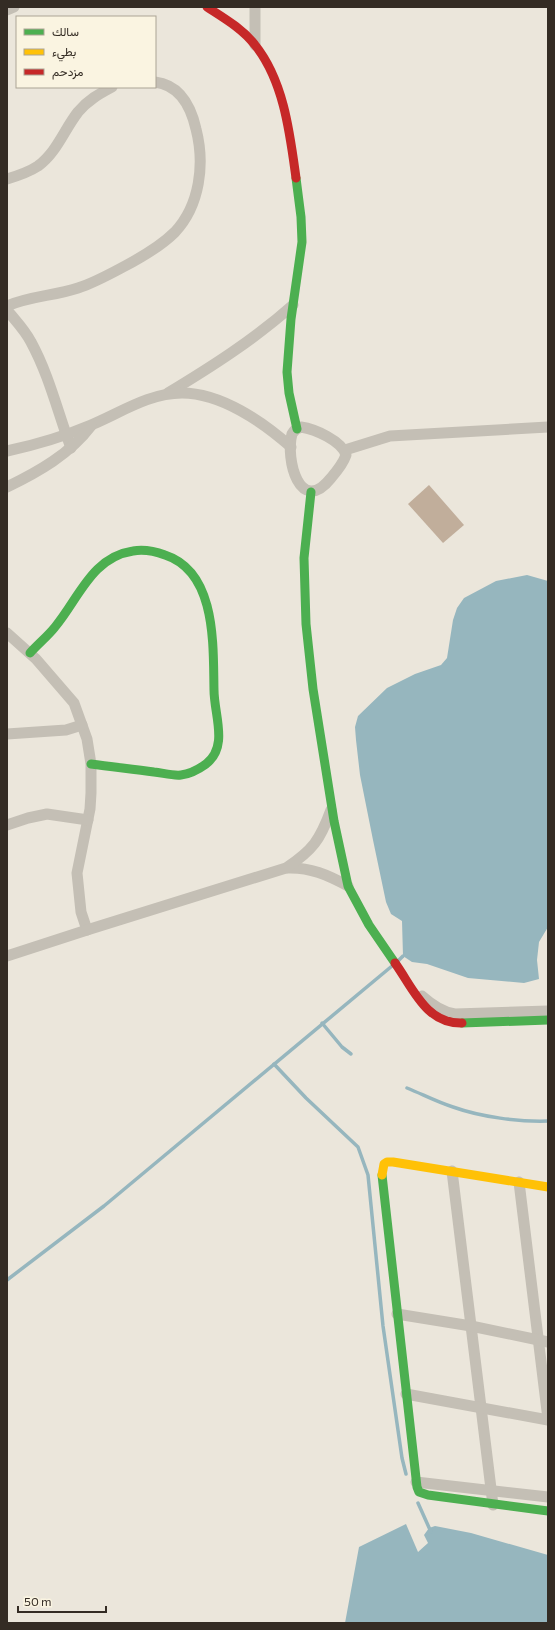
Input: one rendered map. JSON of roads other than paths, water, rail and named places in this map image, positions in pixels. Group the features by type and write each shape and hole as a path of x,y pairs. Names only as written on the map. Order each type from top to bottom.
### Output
{"street":[{"path":"7,10 14,7"},
{"path":"207,7 240,29 255,45 263,58 279,92 287,120 302,225 302,244 292,305 287,371 287,382 297,429"},
{"path":"255,7 255,45"},
{"path":"7,306 29,298 78,288 119,269 150,252 173,234 184,220 192,205 197,189 200,170 198,136 192,114 185,100 165,84 156,82"},
{"path":"7,178 26,172 38,166 55,149 73,120 84,106 96,96 110,88"},
{"path":"7,451 47,441 91,426 143,402 166,394 267,327 292,305"},
{"path":"7,310 30,340 51,386 71,448"},
{"path":"166,394 194,393 220,402 243,412 266,426 291,447"},
{"path":"7,487 39,469 71,448 91,426"},
{"path":"301,427 314,430 341,445 345,450 346,455 344,461 328,482 316,491 311,492 300,486 296,479 293,469 291,447 292,433 297,429 301,427"},
{"path":"345,450 390,436 548,427"},
{"path":"311,492 304,562 307,649 310,681 331,809 348,886 353,898 419,1000 430,1014 436,1018 461,1023 548,1020"},
{"path":"30,653 56,627 97,568 104,562 120,554 137,550 163,553 183,565 193,574 198,582 206,599 211,624 215,705 219,732 216,752 204,765 187,774 180,775 91,764"},
{"path":"7,633 30,653 74,703 82,725 91,764 92,779 88,820 77,873 81,912 87,930"},
{"path":"7,734 66,730 82,725"},
{"path":"286,868 309,852 316,843 324,831 331,809"},
{"path":"7,825 47,814 88,820"},
{"path":"7,956 286,868 316,871 348,886"},
{"path":"411,986 432,1004 447,1012 464,1015 548,1011"},
{"path":"548,1187 452,1170 393,1162 387,1162 384,1164 382,1174 416,1482 419,1492 423,1494 493,1505 548,1511"},
{"path":"452,1170 493,1505"},
{"path":"406,1394 548,1419 543,1341 519,1182"},
{"path":"397,1314 471,1326 543,1341"},
{"path":"416,1482 548,1497"}],"water":[{"path":"527,575 548,581 548,927 539,942 537,960 539,979 524,983 468,978 427,964 412,962 403,956 402,921 391,914 386,902 360,775 355,727 358,716 387,688 415,674 441,665 447,658 453,620 457,608 464,598 496,581"},
{"path":"406,1524 418,1552 428,1543 424,1535 429,1528 435,1526 471,1533 548,1555 548,1623 345,1623 359,1547"}],"waterway":[{"path":"398,961 403,956"},
{"path":"7,1280 104,1206 392,966"},
{"path":"322,1023 342,1047 351,1054"},
{"path":"274,1064 306,1098 358,1147 368,1175 383,1326 402,1458 406,1474"},
{"path":"407,1088 447,1105 476,1114 513,1120 548,1121"},
{"path":"418,1503 431,1532"}]}
